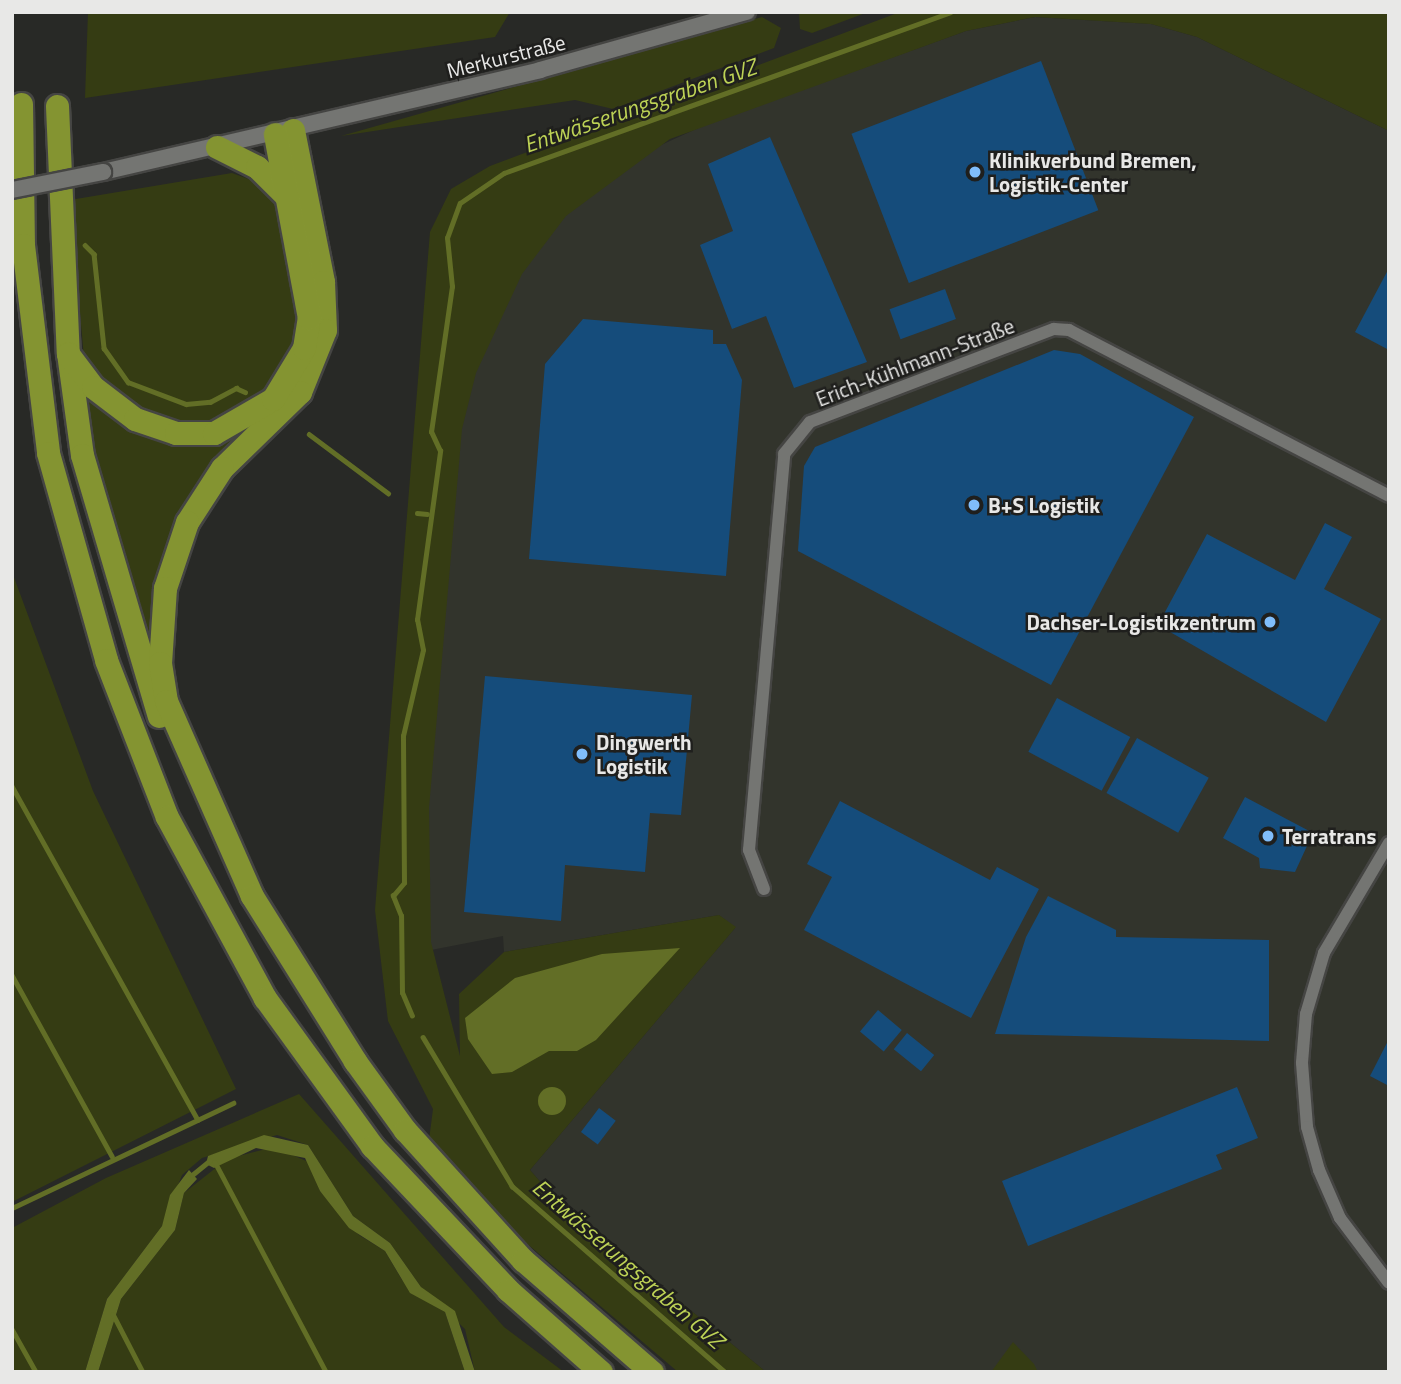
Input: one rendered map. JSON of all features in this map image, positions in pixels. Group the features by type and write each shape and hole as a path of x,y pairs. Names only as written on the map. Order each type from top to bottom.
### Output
{"highway":[{"path":"21,104 23,245 40,404 75,567 140,752 215,912 265,998 372,1146 508,1290 601,1372"},
{"path":"57,106 68,353 82,455 136,655 155,710 177,736"},
{"path":"68,353 93,387 145,423 176,433 214,433 255,414 287,382 309,318 287,197 284,132"},
{"path":"284,132 323,282 325,330 300,392 222,468 176,550 165,588 160,663 177,736 252,896 405,1130 523,1260 652,1372"},
{"path":"217,147 257,167 287,197"},
{"path":"12,217 23,245"}],"street":[{"name":"Merkurstraße","path":"12,190 284,132 747,12"},
{"name":"Erich-Kühlmann-Straße","path":"764,889 749,850 784,454 810,422 1054,329 1069,330 1389,496"},
{"path":"1389,843 1324,953 1307,1014 1302,1063 1307,1127 1319,1170 1340,1218 1389,1283"}],"shaded area":[{"path":"88,12 510,12 495,37 85,98"},
{"path":"799,12 868,12 812,33 800,29"},
{"path":"900,12 1389,12 1389,131 1197,37 1151,24 1035,17 966,31 670,139 566,216 522,274 476,373 462,429 429,808 431,942 460,1056 459,994 504,952 719,915 736,927 530,1170 558,1202 766,1372 678,1372 518,1236 429,1140 433,1109 388,1021 375,910 430,232 451,189 490,166","holes":["679,949 577,1051 549,1051"]},
{"path":"762,17 781,28 774,48 613,109 575,100 341,136"},
{"path":"1035,17 1151,24 1197,37 1389,131 1389,1372 766,1372 558,1202 530,1170 735,928 719,915 504,952 503,936 426,951 422,853 455,429 511,271 598,174 707,124 966,31"},
{"path":"232,173 276,189 303,332 268,395 201,427 161,423 103,387 84,358 70,200"},
{"path":"78,372 180,438 266,412 209,475 152,668 93,461"},
{"path":"12,572 93,791 236,1089 12,1202"},
{"path":"680,948 596,1040 577,1051 549,1051 512,1072 492,1074 468,1039 465,1018 515,978 602,954"},
{"path":"552,1087 562,1091 566,1101 562,1111 552,1115 542,1111 538,1101 542,1091"},
{"path":"299,1094 504,1327 564,1372 475,1372 465,1329 421,1287 390,1243 353,1216 308,1145 277,1135 202,1158 182,1175 162,1226 107,1299 85,1372 12,1372 12,1228 106,1178"},
{"path":"264,1135 308,1145 353,1216 390,1243 421,1287 455,1311 475,1372 465,1372 445,1312 410,1293 385,1251 349,1228 320,1191 305,1158 256,1148 214,1168 206,1164 208,1156"},
{"path":"274,1147 311,1163 320,1191 359,1235 385,1251 402,1280 445,1312 465,1372 98,1372 121,1299 175,1230 184,1193 227,1159"},
{"path":"189,1170 197,1179 184,1193 175,1230 121,1299 98,1372 85,1372 107,1299 162,1226 170,1195"},
{"path":"1013,1342 1034,1364 1038,1372 991,1372"}],"building":[{"name":"Klinikverbund Bremen, Logistik-Center","path":"1041,61 1098,210 909,283 851,134"},
{"path":"770,137 867,362 794,388 766,316 732,329 700,245 733,231 708,164"},
{"path":"1389,268 1389,350 1355,332"},
{"path":"945,289 956,319 901,339 890,309"},
{"path":"583,319 713,330 713,344 726,344 742,380 726,576 529,559 545,364"},
{"name":"B+S Logistik","path":"1054,350 1080,354 1194,417 1051,685 798,551 804,466 815,447"},
{"name":"Dachser-Logistikzentrum","path":"1325,523 1352,537 1324,589 1381,619 1326,722 1158,625 1207,534 1295,580"},
{"name":"Dingwerth Logistik","path":"485,676 692,695 681,815 650,813 645,872 565,865 561,921 464,912"},
{"path":"1057,698 1130,737 1102,791 1028,752"},
{"path":"1137,738 1209,778 1178,833 1106,793"},
{"name":"Terratrans","path":"1245,797 1313,833 1295,872 1260,868 1259,858 1223,838"},
{"path":"840,801 990,880 997,867 1039,889 971,1018 804,930 832,877 807,864"},
{"path":"1048,896 1116,930 1116,937 1269,940 1269,1041 995,1034 1026,937"},
{"path":"878,1010 902,1030 884,1051 860,1031"},
{"path":"907,1033 934,1055 921,1071 894,1049"},
{"path":"1389,1039 1389,1086 1370,1076"},
{"path":"1237,1087 1258,1138 1216,1155 1222,1169 1028,1246 1002,1181"},
{"path":"599,1108 616,1121 598,1145 581,1132"}],"waterway":[{"name":"Entwässerungsgraben GVZ","path":"412,1016 402,993 401,916 393,896 404,883 403,736 423,650 417,620 440,451 431,432 452,287 447,238 460,203 504,173 950,12"},
{"path":"85,245 94,254 104,348 128,382 186,404 210,402 236,388 245,392"},
{"path":"309,434 388,493"},
{"path":"417,513 427,514"},
{"path":"12,786 198,1120"},
{"path":"12,975 112,1156"},
{"name":"Entwässerungsgraben GVZ","path":"423,1037 512,1186 725,1372"},
{"path":"12,1208 233,1103"},
{"path":"192,1175 209,1161"},
{"path":"215,1162 326,1372"},
{"path":"113,1314 143,1372"},
{"path":"12,1329 36,1372"}],"place":[{"name":"Klinikverbund Bremen, Logistik-Center","path":"975,172"},
{"name":"B+S Logistik","path":"974,505"},
{"name":"Dachser-Logistikzentrum","path":"1270,622"},
{"name":"Dingwerth Logistik","path":"582,754"},
{"name":"Terratrans","path":"1268,836"}]}
